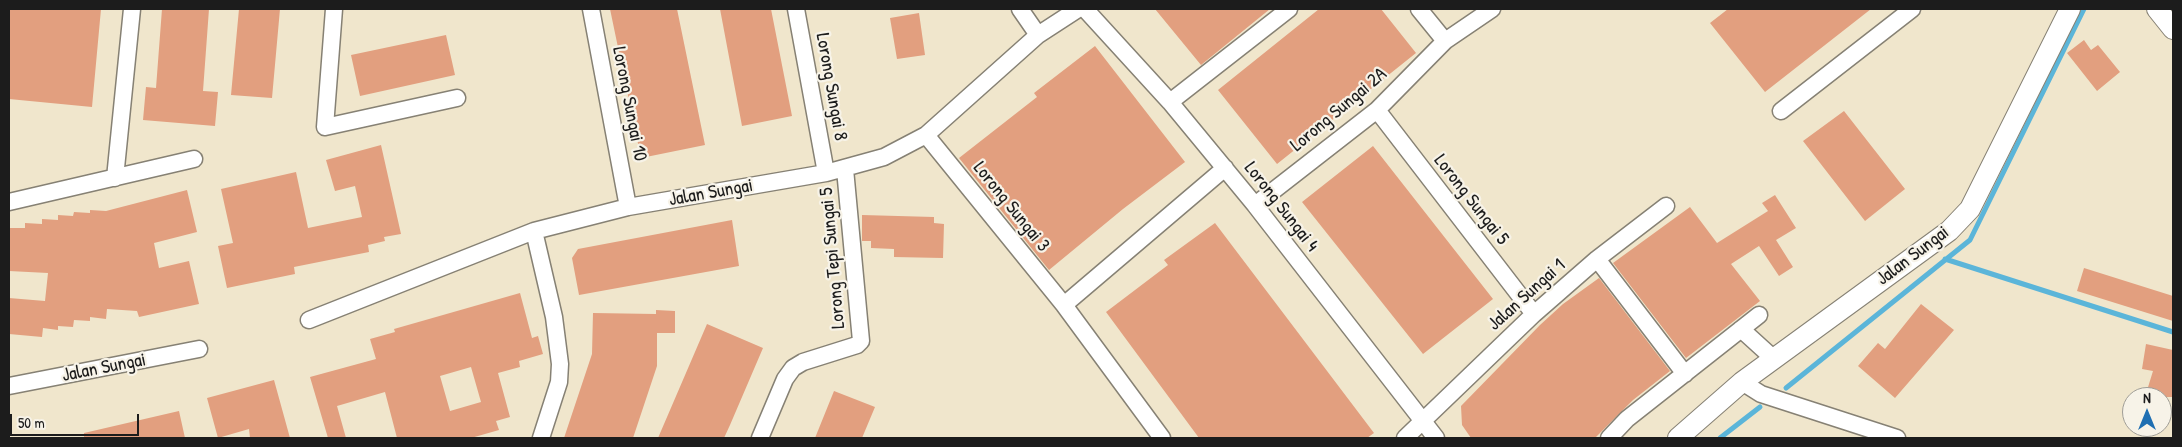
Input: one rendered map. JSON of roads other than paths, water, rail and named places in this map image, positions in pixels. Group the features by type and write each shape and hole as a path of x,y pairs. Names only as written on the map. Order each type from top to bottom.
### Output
{"street":[{"path":"115,178 132,9"},
{"path":"334,9 325,127 457,98"},
{"name":"Lorong Sungai 10","path":"591,9 628,207"},
{"name":"Lorong Sungai 8","path":"796,9 826,173"},
{"path":"1020,9 1038,35"},
{"name":"Jalan Sungai","path":"309,320 534,231 628,207 826,173 884,157 926,135 1038,35 1078,9"},
{"name":"Lorong Sungai 4","path":"1086,9 1170,102 1225,168 1436,438"},
{"path":"1170,102 1289,9"},
{"path":"1419,9 1445,41"},
{"name":"Lorong Sungai 2A","path":"1255,205 1377,110 1445,41 1492,9"},
{"path":"1782,111 1912,9"},
{"name":"Jalan Sungai","path":"1678,438 1742,382 1949,231 1970,208 2070,9"},
{"path":"2157,9 2173,29"},
{"name":"Lorong Sungai 5","path":"1377,110 1534,314"},
{"name":"Lorong Sungai 3","path":"926,135 1064,305 1162,438"},
{"path":"9,202 194,159"},
{"path":"1064,305 1225,168"},
{"name":"Lorong Tepi Sungai 5","path":"760,438 785,379 793,368 803,362 857,345 861,341 845,169"},
{"name":"Jalan Sungai 1","path":"1422,420 1534,314 1597,259 1666,206"},
{"path":"534,231 554,317 560,364 558,382 541,438"},
{"path":"1597,259 1685,374"},
{"path":"1608,438 1627,419 1759,315"},
{"path":"1741,329 1774,359"},
{"name":"Jalan Sungai","path":"9,386 198,349"},
{"path":"1742,382 1761,394 1897,438"},
{"path":"1405,438 1422,420"}],"waterway":[{"path":"1786,388 1970,240 2084,9"},
{"path":"1945,259 2173,332"},
{"path":"1720,438 1760,407"}]}
